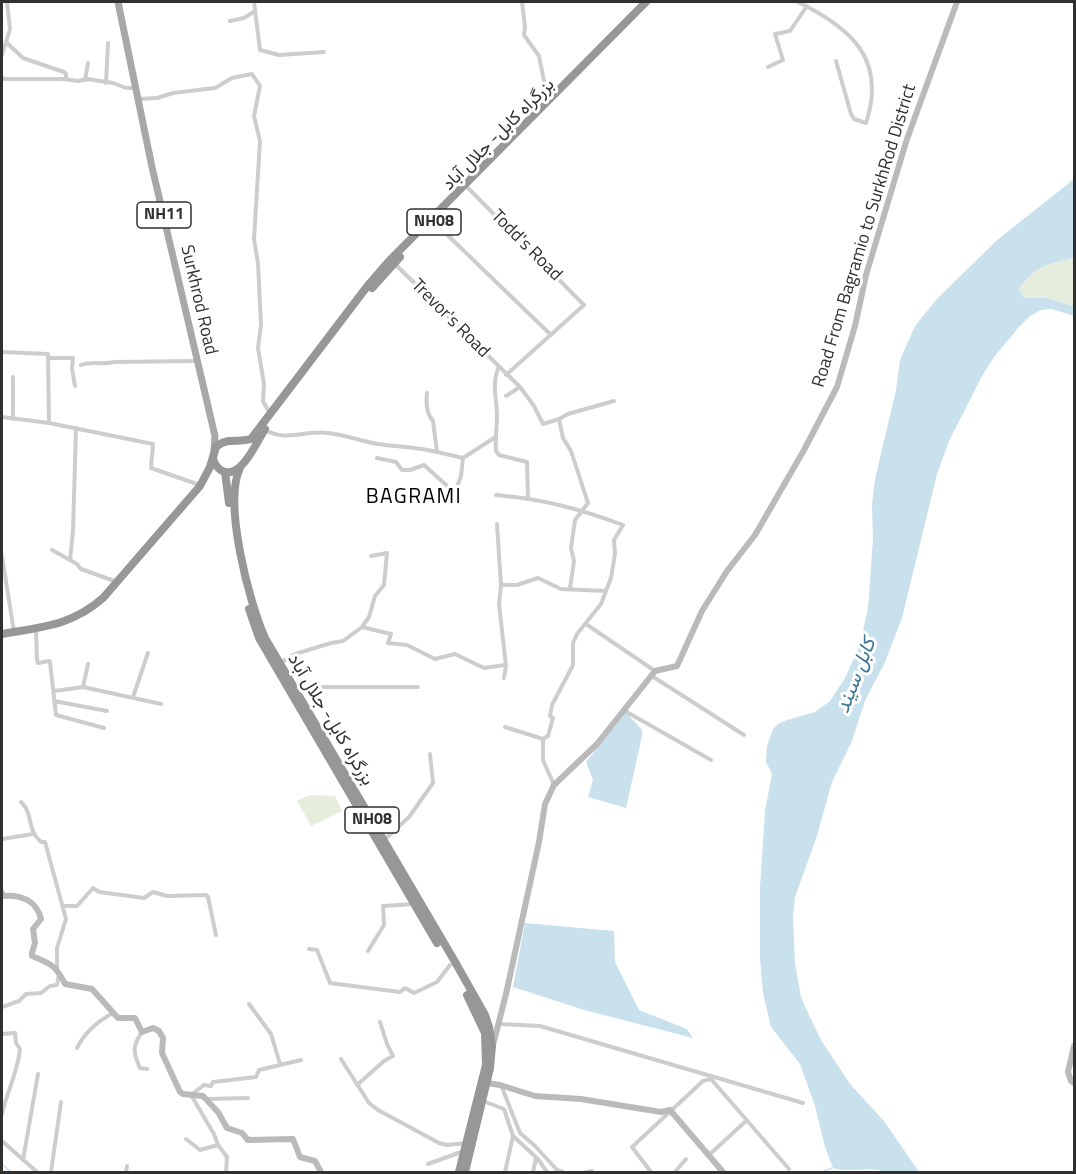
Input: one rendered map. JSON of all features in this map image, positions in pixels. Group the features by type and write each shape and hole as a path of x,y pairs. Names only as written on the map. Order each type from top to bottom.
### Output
{"highway":[{"name":"بزرگراه کابل- جلال آباد","path":"236,442 251,439 389,261 646,2"},
{"name":"بزرگراه کابل- جلال آباد","path":"237,543 233,499 235,482 242,467 264,430 358,304 434,222 652,2"},
{"path":"2,634 58,624 84,613 103,598 200,486 207,476 219,444 227,440 241,445 245,454 242,467 232,472 223,471 207,476"},
{"name":"بزرگراه کابل- جلال آباد","path":"213,455 217,468 223,471 237,543 260,626 277,665 489,1027 492,1046 487,1083 459,1173"},
{"name":"بزرگراه کابل- جلال آباد","path":"277,665 294,687 352,791"},
{"name":"بزرگراه کابل- جلال آباد","path":"410,890 414,904 468,992 485,1033 486,1065 465,1173"}],"main road":[{"name":"Surkhrod Road","path":"118,2 196,361 213,429 215,443 213,455"},
{"path":"213,429 227,440"}],"street":[{"path":"2,55 10,29 7,2"},
{"path":"254,2 260,50 283,55 324,52"},
{"path":"522,2 524,35 539,56 548,101"},
{"path":"798,2 831,21 859,44 873,83 873,94 866,123 854,119 836,61"},
{"name":"Road From Bagramio to SurkhRod District","path":"492,1046 499,1026 539,842 545,804 554,784 591,751 653,674 676,666 702,611 727,571 755,535 837,387 855,326 866,276 907,139 957,2"},
{"path":"768,67 783,60 776,34 790,31 807,6"},
{"path":"230,21 244,18 255,10"},
{"path":"6,42 22,58 64,72 66,79"},
{"path":"106,83 108,43"},
{"path":"85,80 88,63"},
{"path":"138,99 215,88 232,78 252,74 260,86 254,116 260,141 254,239 258,263 261,325 258,348 264,384 263,401 271,414"},
{"path":"2,77 4,79 78,81 89,79 126,88 136,88"},
{"name":"Todd's Road","path":"468,188 584,305 551,334"},
{"path":"434,222 551,334 507,375"},
{"name":"Trevor's Road","path":"395,263 520,387 534,406 543,424 559,419"},
{"path":"2,352 48,354 49,423"},
{"path":"48,358 73,358 75,386"},
{"path":"81,365 88,362 106,364 196,361"},
{"path":"499,367 494,385 497,453 528,464 528,498"},
{"path":"13,377 13,419"},
{"path":"506,396 520,387"},
{"path":"427,393 426,404 433,421 437,452"},
{"path":"570,588 574,561 571,548 575,520 588,503 571,451 563,438 559,419 588,407 614,401"},
{"path":"2,417 49,423 153,444 151,468 200,486"},
{"path":"70,560 76,428"},
{"path":"264,430 275,436 328,433 362,441 425,449 463,458 495,438"},
{"path":"377,458 396,462 402,470 424,465 455,493 461,477 463,458"},
{"path":"496,495 528,498 583,510 623,525 614,540 615,554 601,604 576,634 573,643 573,665 552,705 550,716 553,718 548,736 543,739 505,727"},
{"path":"497,525 504,678"},
{"path":"52,550 81,569 117,582"},
{"path":"277,665 295,654 331,642 344,641 362,627 369,617 375,596 384,585 387,553 371,556"},
{"path":"2,556 14,632"},
{"path":"501,585 517,585 538,578 561,589 606,591"},
{"path":"586,624 653,674 744,735"},
{"path":"362,627 391,634 388,643 407,645 435,659 455,654 484,668 505,665"},
{"path":"36,628 37,660 40,663 50,661 57,716 104,728"},
{"path":"133,697 148,653"},
{"path":"83,687 88,664"},
{"path":"54,691 83,687 161,704"},
{"path":"294,687 418,687"},
{"path":"54,701 107,711"},
{"path":"625,711 711,760"},
{"path":"543,739 543,760 554,784"},
{"path":"380,838 409,817 433,783 430,754"},
{"path":"2,1007 19,1001 26,994 41,993 50,986 57,985 57,948 66,919 45,842 41,842 33,834 27,807 21,802"},
{"path":"2,839 33,834"},
{"path":"64,906 77,906 93,888 144,898 153,892 167,897 206,895 216,935"},
{"path":"2,893 3,896 22,896 30,901 40,916 41,919 33,929 35,943 32,954 52,964 65,984 92,989 120,1019 135,1018 142,1032"},
{"path":"368,951 384,925 383,906 414,904"},
{"path":"309,949 317,950 330,983 400,992 405,988 414,993 437,982 450,965"},
{"path":"249,1004 271,1034 280,1064"},
{"path":"78,1048 82,1038 100,1020 113,1013"},
{"path":"357,1085 393,1056 380,1022"},
{"path":"489,1027 540,1026 803,1103"},
{"path":"147,1070 140,1068 133,1050 135,1041 142,1032 155,1028 162,1034 162,1053 180,1092 201,1095 207,1099 227,1128 242,1133 250,1141 293,1139 300,1157 315,1161 321,1173"},
{"path":"2,1034 15,1033 16,1043 20,1048 19,1061 11,1089 6,1095 2,1114"},
{"path":"1074,1046 1068,1072 1074,1083"},
{"path":"341,1059 369,1103 439,1143 469,1146"},
{"path":"191,1095 201,1090 204,1085 211,1086 213,1082 256,1077 259,1070 301,1060"},
{"path":"23,1160 38,1074"},
{"path":"650,1172 632,1147 703,1081 711,1079 789,1169"},
{"path":"487,1083 535,1096 581,1100 661,1112 670,1110"},
{"path":"500,1085 520,1132 557,1170 563,1173"},
{"path":"191,1095 227,1157 226,1173"},
{"path":"207,1099 248,1098"},
{"path":"483,1101 504,1109 513,1137 506,1173"},
{"path":"51,1173 61,1102"},
{"path":"670,1110 723,1173"},
{"path":"709,1155 747,1120"},
{"path":"513,1137 536,1158 547,1173"},
{"path":"186,1139 200,1150 218,1145"},
{"path":"2,1141 38,1173"},
{"path":"429,1164 469,1146"},
{"path":"533,1173 536,1158"},
{"path":"675,1173 686,1158"},
{"path":"126,1173 127,1166"},
{"path":"712,1173 718,1166"},
{"path":"586,1173 592,1171"}],"green space":[{"path":"1074,258 1074,306 1047,298 1024,298 1019,289 1037,270 1049,264"},
{"path":"309,795 335,796 342,811 311,826 297,801"}],"water":[{"name":"کابل سيند","path":"1074,179 1074,258 1037,270 1019,289 1024,298 1047,298 1074,306 1074,316 1052,309 1041,310 1030,316 1019,327 994,357 981,378 949,441 937,474 902,618 885,662 865,701 852,741 832,782 817,836 795,897 793,917 795,964 801,997 808,1013 821,1040 850,1084 884,1121 919,1172 884,1172 874,1169 840,1170 833,1168 825,1147 815,1106 800,1064 771,1027 763,993 760,959 760,887 765,811 772,774 766,762 767,746 773,729 778,724 815,712 830,701 845,678 859,647 868,609 875,479 896,390 900,360 915,326 936,300 996,241"},
{"path":"626,712 642,730 642,736 626,808 588,797 593,780 586,762"},
{"path":"525,923 614,931 615,962 639,1010 687,1029 693,1038 584,1010 513,987"}],"waterway":[{"path":"2,1164 11,1172"},
{"path":"822,1172 832,1168"}],"district":[{"name":"BAGRAMI","path":"414,498"}]}
